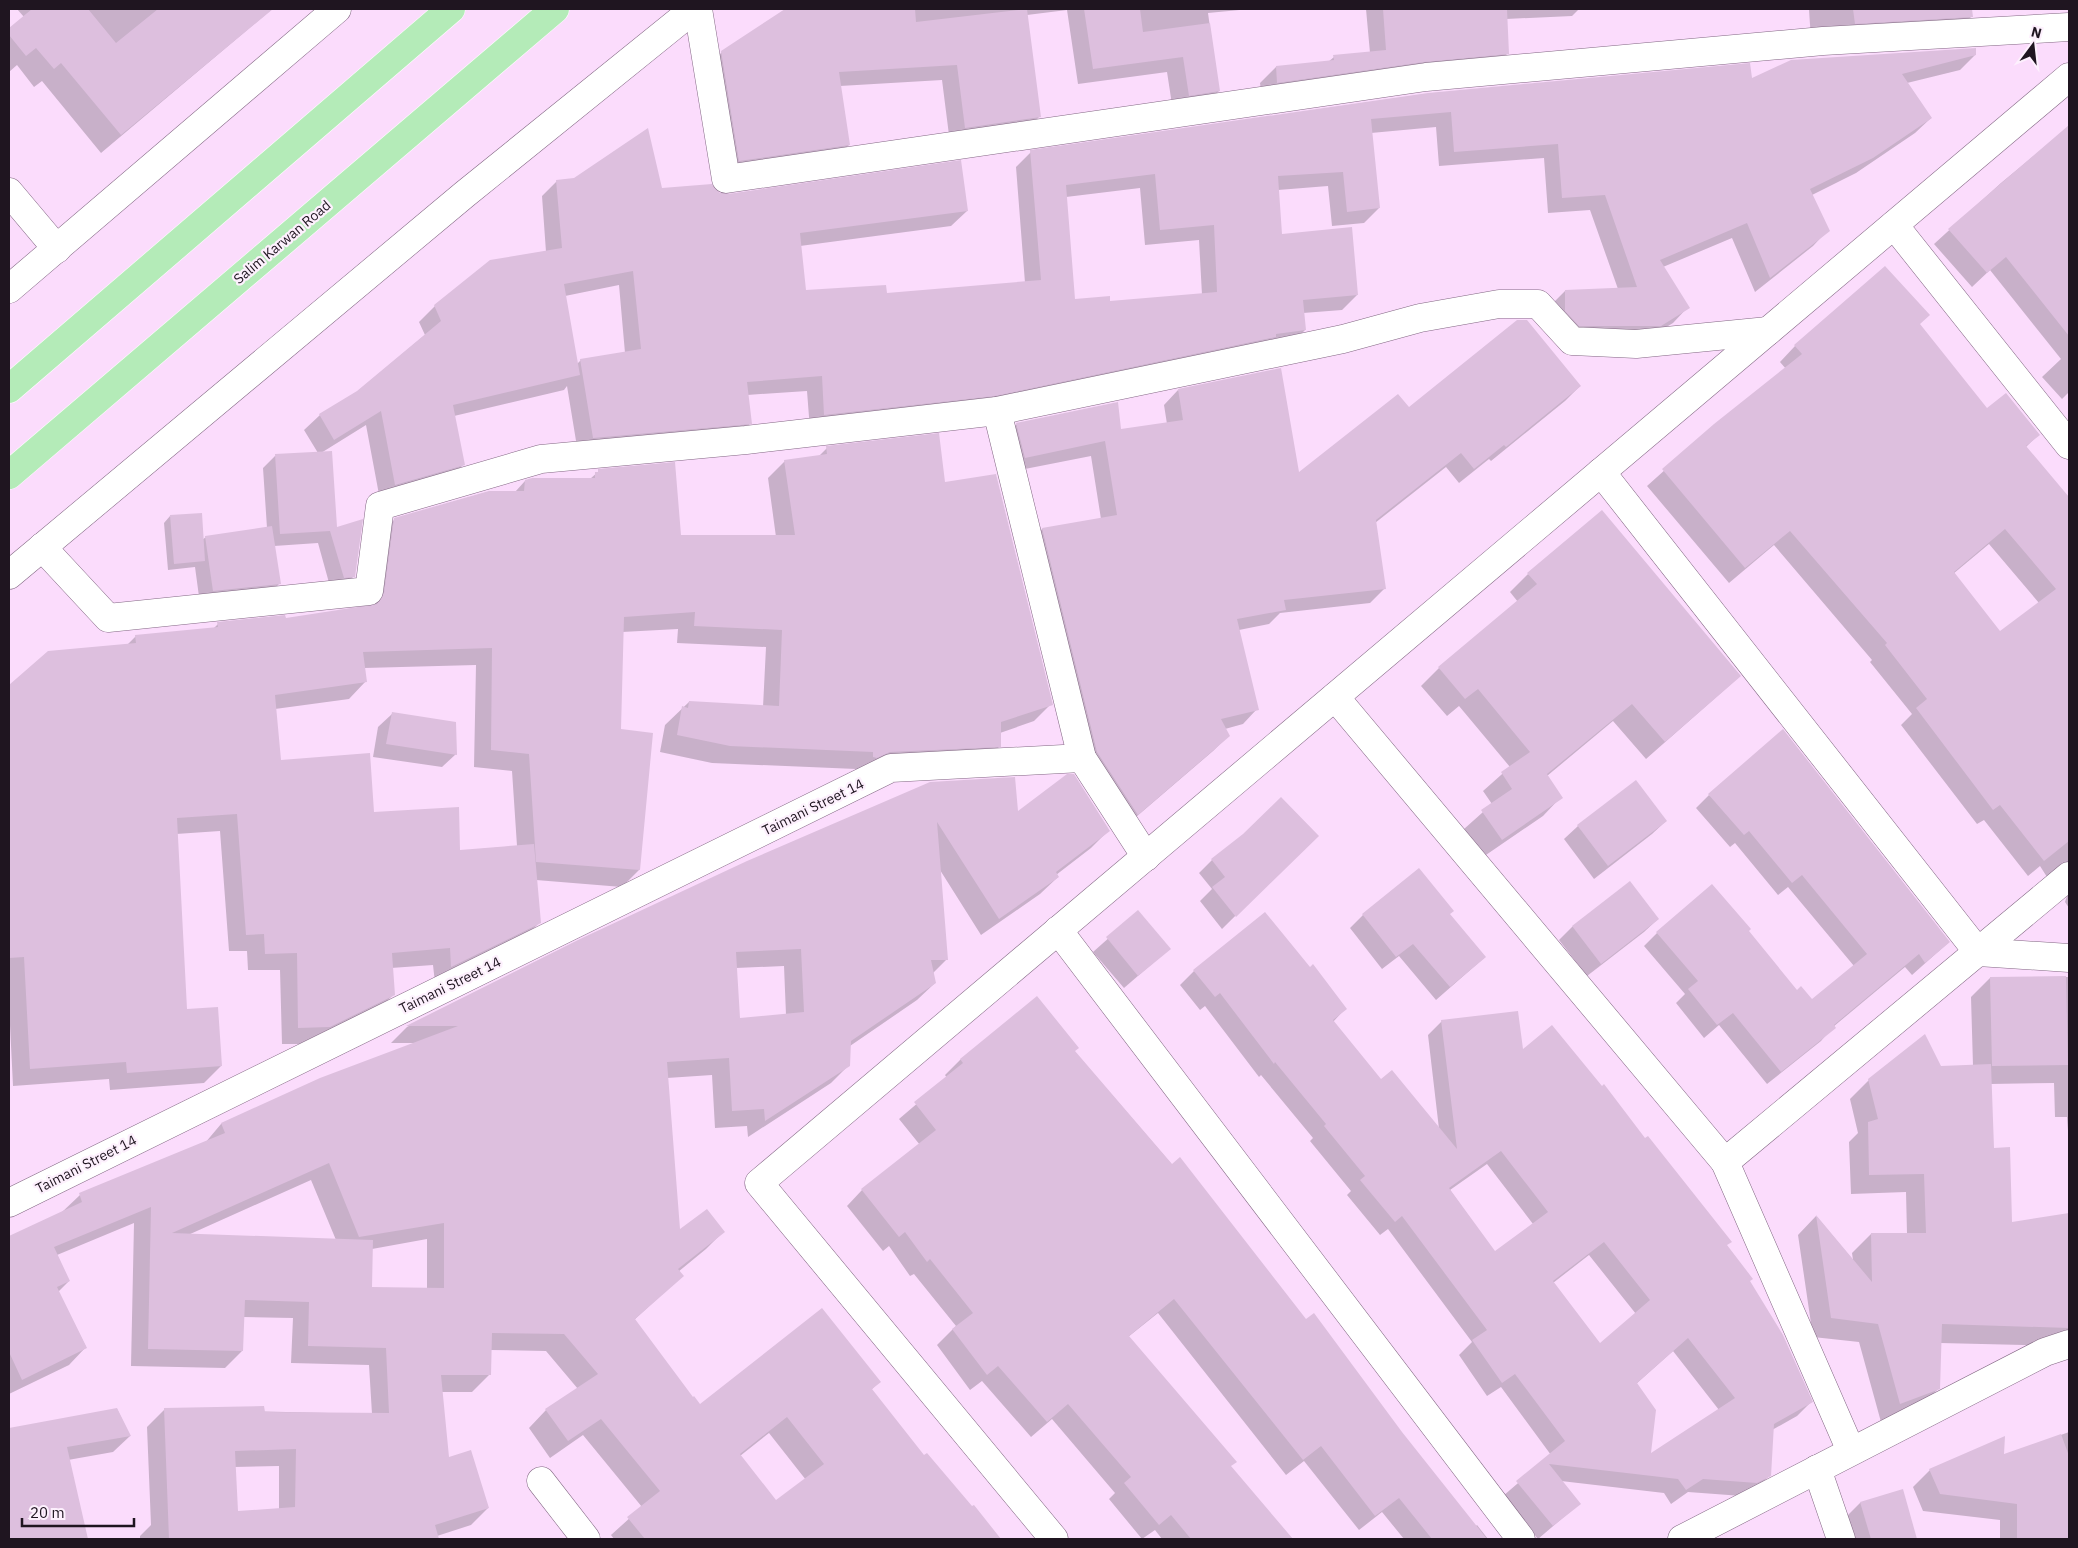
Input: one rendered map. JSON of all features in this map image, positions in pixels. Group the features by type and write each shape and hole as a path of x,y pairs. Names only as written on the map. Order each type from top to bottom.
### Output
{"main road":[{"path":"9,389 451,9"},
{"name":"Salim Karwan Road","path":"9,475 556,9"}],"street":[{"path":"9,575 465,194 694,9"},
{"path":"698,9 726,179 1426,77 1823,41 2069,27"},
{"path":"9,289 328,11"},
{"path":"1054,1539 758,1183 2069,77"},
{"path":"9,192 57,249"},
{"path":"1894,225 2069,445"},
{"path":"42,546 108,618 369,591 380,506 541,459 746,440 996,411 1343,339 1420,318 1498,304 1538,304 1572,341 1636,344 1768,331"},
{"path":"996,411 1082,758 1146,857"},
{"path":"1602,472 1978,952 2069,958"},
{"path":"1335,697 1725,1162 1851,1451"},
{"name":"Taimani Street 14","path":"9,1203 891,768 1082,758"},
{"path":"1725,1162 2069,876"},
{"path":"1058,930 1521,1539"},
{"path":"1682,1539 2045,1352 2069,1344"},
{"path":"1817,1469 1841,1539"},
{"path":"541,1481 586,1539"}],"building":[{"path":"32,9 88,9 116,43 158,9 273,9 121,135 61,63 54,69 36,48 26,56 9,35 9,28"},
{"path":"785,9 915,9 916,22 1027,9 1041,117 965,128 957,65 839,72 850,145 739,161 721,51"},
{"path":"1084,9 1140,9 1143,32 1210,23 1220,91 1189,96 1183,57 1093,69"},
{"path":"1383,9 1507,9 1509,54 1424,62 1277,83 1276,66 1334,60 1333,55 1386,50"},
{"path":"1853,9 1972,9 1973,17 1855,24"},
{"path":"1976,48 1976,55 1902,74 1932,118 1873,158 1810,189 1830,231 1770,278 1747,223 1660,260 1690,308 1661,326 1579,326 1565,311 1565,290 1637,287 1605,195 1562,198 1558,144 1454,152 1451,112 1371,119 1380,208 1347,212 1343,172 1278,176 1282,234 1352,227 1358,295 1303,300 1306,330 1276,334 1276,337 995,396 824,415 822,376 747,382 752,424 593,438 580,359 641,349 633,271 564,284 580,375 453,405 465,465 395,485 381,411 334,440 319,414 357,391 441,321 434,305 490,260 562,248 556,180 574,178 648,128 662,188 712,184 720,193 728,194 961,160 968,211 800,233 806,290 886,285 887,293 1041,280 1030,150 1428,93 1750,63 1752,78 1791,60","holes":["1155,174 1160,230 1214,225 1217,292 1110,301 1110,296 1075,299 1066,185"]},
{"path":"2069,125 2069,336 2006,257 1987,273 1948,229"},
{"path":"1885,266 1930,315 1920,324 1987,408 2006,393 2040,435 2026,446 2069,497 2069,841 2044,861 2000,805 1993,810 1916,708 1927,699 1885,645 1887,643 1790,531 1745,568 1662,469 1714,424 1802,354 1794,345","holes":["2005,529 2056,589 2000,631 1954,572"]},
{"path":"1517,320 1527,320 1581,386 1506,447 1504,445 1474,469 1461,453 1376,520 1386,589 1284,600 1286,610 1237,619 1259,710 1221,719 1230,736 1138,815 1097,752 1042,528 1117,515 1105,441 1025,458 1016,423 1118,402 1121,429 1183,420 1178,389 1281,368 1299,472 1398,394 1409,407"},
{"path":"939,433 945,482 996,474 1053,705 1001,722 1001,747 890,752 877,758 873,757 873,752 730,746 677,735 682,706 688,708 689,701 779,706 782,630 694,626 695,612 624,617 621,729 653,733 640,870 536,862 529,754 491,750 492,648 363,652 367,682 275,695 281,760 370,753 374,812 459,807 460,850 534,844 541,923 451,967 450,948 392,953 395,995 330,1027 298,1028 297,953 265,954 264,934 246,935 237,814 177,818 187,1009 218,1007 222,1066 127,1073 126,1062 30,1069 24,957 9,958 9,685 48,651 136,643 135,635 218,627 217,622 285,615 286,618 377,604 384,593 394,518 489,491 524,491 525,480 532,478 595,478 595,472 598,472 598,469 675,462 681,535 795,535 784,460 827,454 826,446"},
{"path":"332,451 337,527 363,519 355,577 344,578 330,531 280,534 275,454"},
{"path":"1602,510 1741,676 1665,742 1632,704 1547,774 1563,798 1502,840 1481,810 1512,789 1501,772 1530,752 1478,689 1465,699 1438,667 1537,584 1527,573"},
{"path":"202,513 205,561 174,564 170,515"},
{"path":"272,526 281,584 213,591 205,536"},
{"path":"392,712 456,722 457,755 386,744"},
{"path":"1783,729 1950,942 1925,963 1919,954 1834,1025 1836,1028 1781,1072 1733,1013 1717,1025 1688,989 1698,981 1656,932 1712,884 1751,929 1749,931 1797,990 1801,986 1812,999 1867,954 1802,875 1792,883 1749,831 1744,835 1708,794"},
{"path":"1067,774 1074,774 1110,831 1056,872 1059,877 999,919 937,822 948,960 931,960 936,983 851,1041 850,1066 765,1121 764,1109 732,1111 729,1058 667,1062 680,1229 707,1209 725,1232 678,1269 684,1276 635,1319 700,1404 822,1308 881,1382 872,1389 924,1455 927,1453 972,1506 974,1505 1001,1539 645,1539 627,1517 660,1491 601,1419 568,1441 545,1409 598,1374 564,1334 492,1333 491,1375 441,1375 449,1457 471,1450 489,1508 435,1525 439,1539 169,1539 164,1408 264,1406 265,1412 389,1413 386,1348 308,1346 309,1302 245,1300 243,1351 148,1349 151,1207 54,1247 70,1281 57,1287 87,1348 22,1380 9,1352 9,1236 82,1202 79,1193 225,1133 221,1123 320,1078 458,1026 406,1026 580,939 747,861 930,782 1015,777 1018,811","holes":["801,949 804,1012 740,1018 736,952","329,1163 359,1237 444,1223 444,1288 372,1287 373,1240 172,1233","787,1417 824,1464 776,1500 740,1454","296,1449 295,1507 238,1511 235,1451"]},
{"path":"1636,780 1667,821 1608,866 1577,825"},
{"path":"1281,797 1319,836 1236,917 1212,887 1225,877 1211,859 1243,834"},
{"path":"1419,868 1454,911 1450,914 1486,957 1450,987 1413,944 1396,957 1362,914"},
{"path":"1630,881 1659,919 1601,964 1572,926"},
{"path":"1138,910 1171,949 1138,976 1106,937"},
{"path":"1265,912 1310,967 1313,964 1347,1009 1333,1020 1381,1079 1392,1070 1457,1149 1441,1020 1518,1011 1523,1049 1552,1025 1602,1086 1604,1084 1645,1138 1648,1136 1732,1242 1727,1245 1753,1279 1750,1281 1783,1335 1813,1402 1774,1424 1771,1476 1757,1483 1703,1479 1686,1490 1678,1479 1549,1464 1581,1504 1553,1526 1516,1481 1565,1441 1515,1374 1502,1383 1472,1340 1487,1330 1402,1216 1395,1222 1360,1180 1365,1176 1324,1126 1326,1124 1275,1062 1274,1064 1220,993 1215,997 1193,970","holes":["1501,1151 1548,1212 1495,1251 1449,1188","1604,1242 1650,1300 1600,1343 1553,1281","1688,1338 1735,1398 1651,1453 1656,1410 1637,1383"]},
{"path":"2066,976 2068,1065 1992,1066 1990,977"},
{"path":"1037,996 1079,1048 1075,1051 1172,1164 1180,1157 1306,1319 1314,1313 1402,1432 1487,1539 1432,1539 1399,1498 1375,1516 1321,1446 1303,1460 1174,1299 1129,1336 1237,1462 1231,1466 1293,1539 1191,1539 1171,1515 1159,1525 1124,1483 1131,1477 1068,1404 1047,1422 998,1366 987,1375 952,1329 973,1313 930,1259 927,1262 905,1232 899,1237 861,1189 936,1130 914,1102 963,1063 960,1059"},
{"path":"1925,1034 1941,1066 1991,1064 1994,1148 2010,1147 2012,1222 2069,1213 2069,1328 1942,1324 1940,1389 1900,1404 1878,1324 1831,1318 1816,1215 1872,1282 1871,1233 1926,1233 1924,1174 1869,1175 1868,1122 1878,1119 1868,1079"},
{"path":"117,1408 131,1436 67,1447 88,1539 9,1539 9,1428"},
{"path":"2061,1434 2069,1456 2069,1539 2017,1539 2017,1504 1940,1494 1929,1469 2005,1436 2004,1454"},
{"path":"1903,1489 1917,1539 1871,1539 1860,1502"}]}
